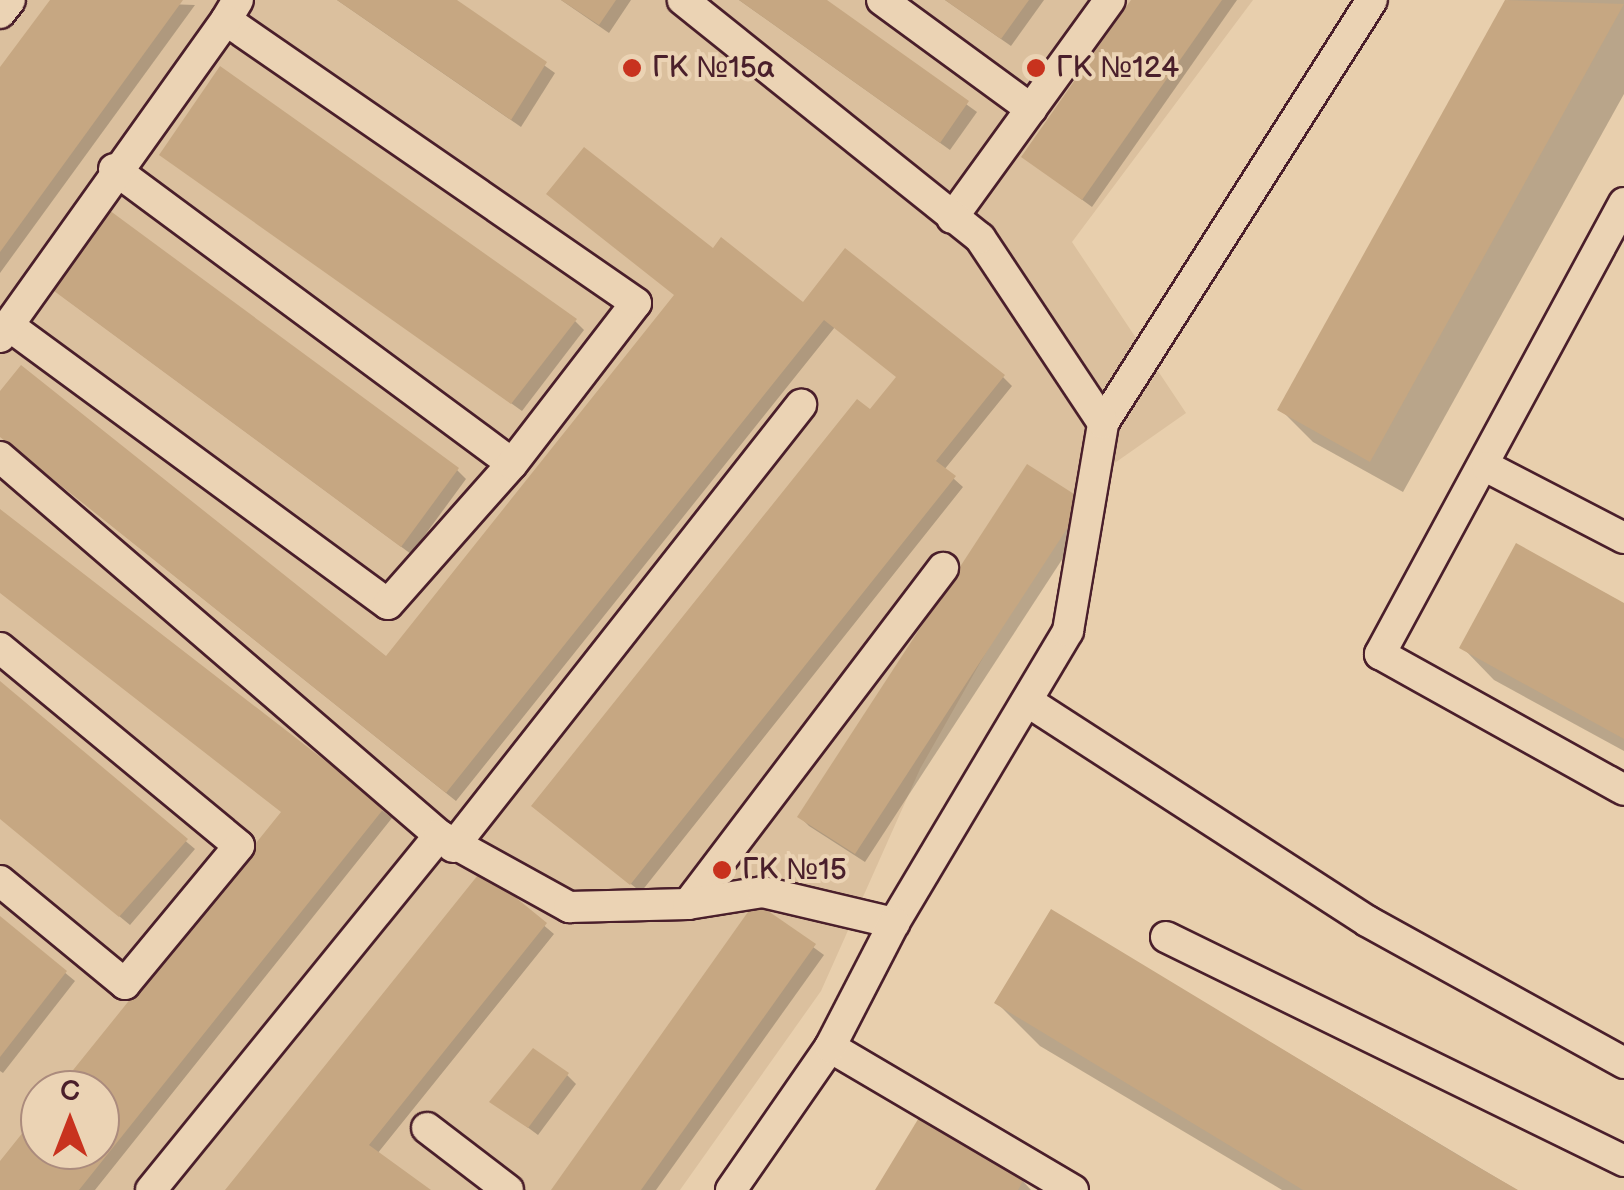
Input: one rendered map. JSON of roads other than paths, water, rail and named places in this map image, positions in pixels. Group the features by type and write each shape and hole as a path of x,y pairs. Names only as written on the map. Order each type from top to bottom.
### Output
{"lane":[{"path":"0,13 10,0"},
{"path":"683,0 980,238 1103,423"},
{"path":"882,0 1031,109"},
{"path":"952,218 1110,0"},
{"path":"731,1190 830,1047 894,923 1068,631 1103,423 1372,0"},
{"path":"232,10 636,303 512,464 388,604 4,331 114,169 232,10"},
{"path":"114,169 512,464"},
{"path":"1624,203 1487,466 1380,654 1624,790"},
{"path":"151,1190 446,841 801,406"},
{"path":"0,457 446,841 569,906 688,904 763,892 894,923"},
{"path":"1487,466 1624,538"},
{"path":"688,904 943,568"},
{"path":"0,648 239,846 125,984 0,881"},
{"path":"1027,701 1367,921 1624,1063"},
{"path":"1166,937 1624,1161"},
{"path":"830,1047 1073,1190"},
{"path":"427,1128 508,1190"}],"place":[{"name":"ГК №15а","path":"632,68"},
{"name":"ГК №124","path":"1036,68"},
{"name":"ГК №15","path":"722,870"}]}
